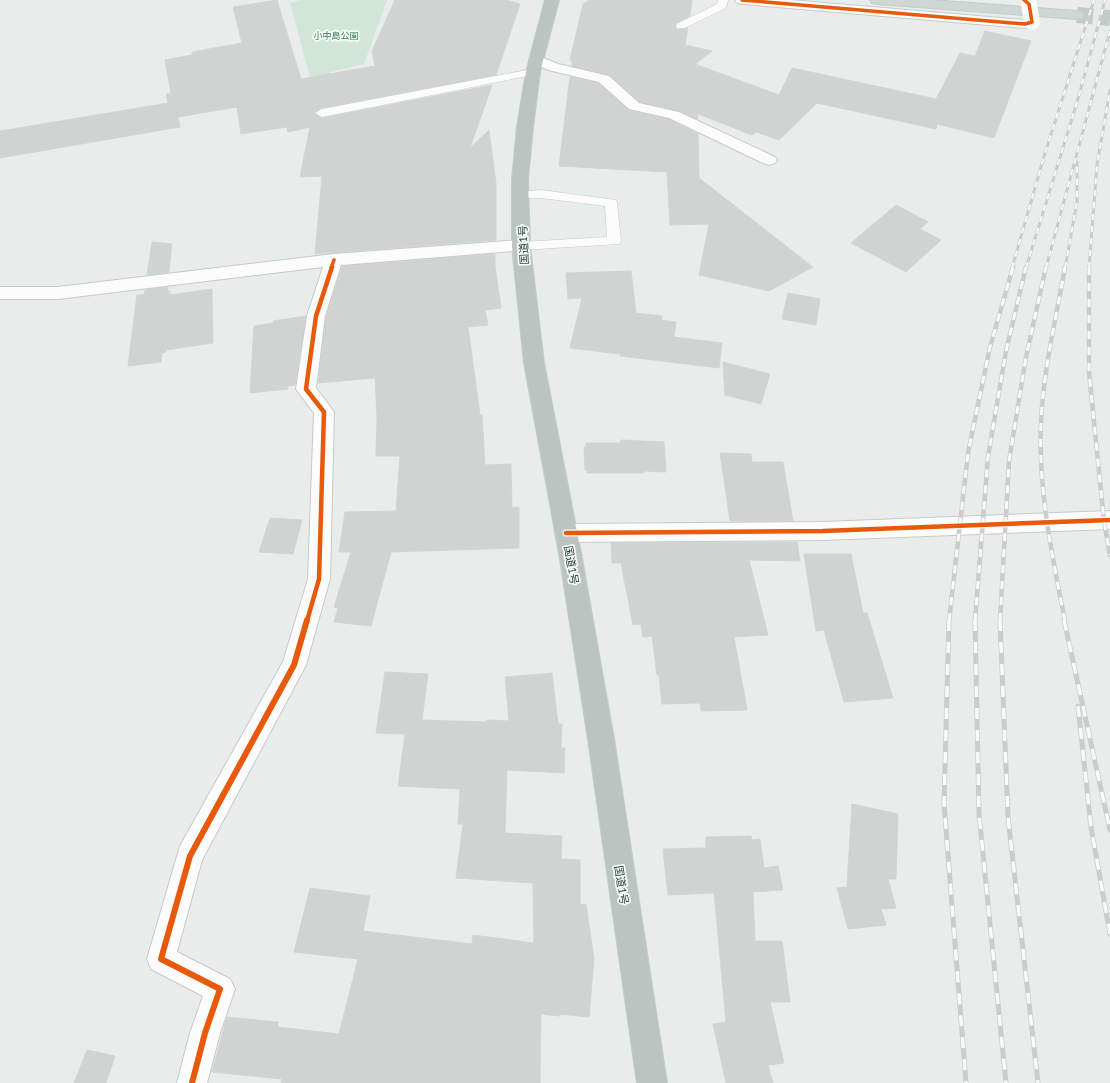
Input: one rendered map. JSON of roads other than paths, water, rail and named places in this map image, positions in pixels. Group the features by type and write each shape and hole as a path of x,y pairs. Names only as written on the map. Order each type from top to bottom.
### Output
{"highway":[{"name":"国道1号","path":"552,0 534,65 525,127 520,179 521,246 534,363 566,533 600,739 652,1083"}],"main road":[{"path":"877,0 1077,16"}],"street":[{"path":"742,0 1025,24 1032,22 1026,2"},
{"path":"534,65 553,67 604,78 634,106 674,115 769,160"},
{"path":"0,293 58,293 334,260 521,246"},
{"path":"192,1083 205,1033 220,989 161,960 190,856 294,665 319,579 324,412 306,389 316,316 334,260"},
{"path":"566,533 823,531 917,526 960,527 1110,520"}],"lane":[{"path":"681,26 722,6 724,0"},
{"path":"322,113 534,65"},
{"path":"521,195 541,194 611,203 614,242 521,246"}],"tunnel":[{"path":"1077,15 1110,18"}],"railway":[{"path":"1012,268 1045,153 1094,0"},
{"path":"1026,268 1078,99 1105,0"},
{"path":"1046,268 1110,31"},
{"path":"1089,268 1097,165 1110,90"},
{"path":"1065,268 1077,202 1077,162"},
{"path":"949,621 968,453 990,347 1013,267"},
{"path":"975,621 988,457 1006,351 1026,267"},
{"path":"1000,621 1009,461 1026,357 1046,267"},
{"path":"1065,267 1044,384 1041,448 1047,522 1065,621"},
{"path":"1089,268 1089,372 1104,521 1110,555"},
{"path":"949,620 944,804 966,1083"},
{"path":"1064,620 1110,830"},
{"path":"975,621 979,814 1006,1083"},
{"path":"1000,621 1008,817 1038,1083"},
{"path":"1078,706 1091,827 1110,934"}],"park label":[{"name":"小中島公園","path":"336,35"}]}
